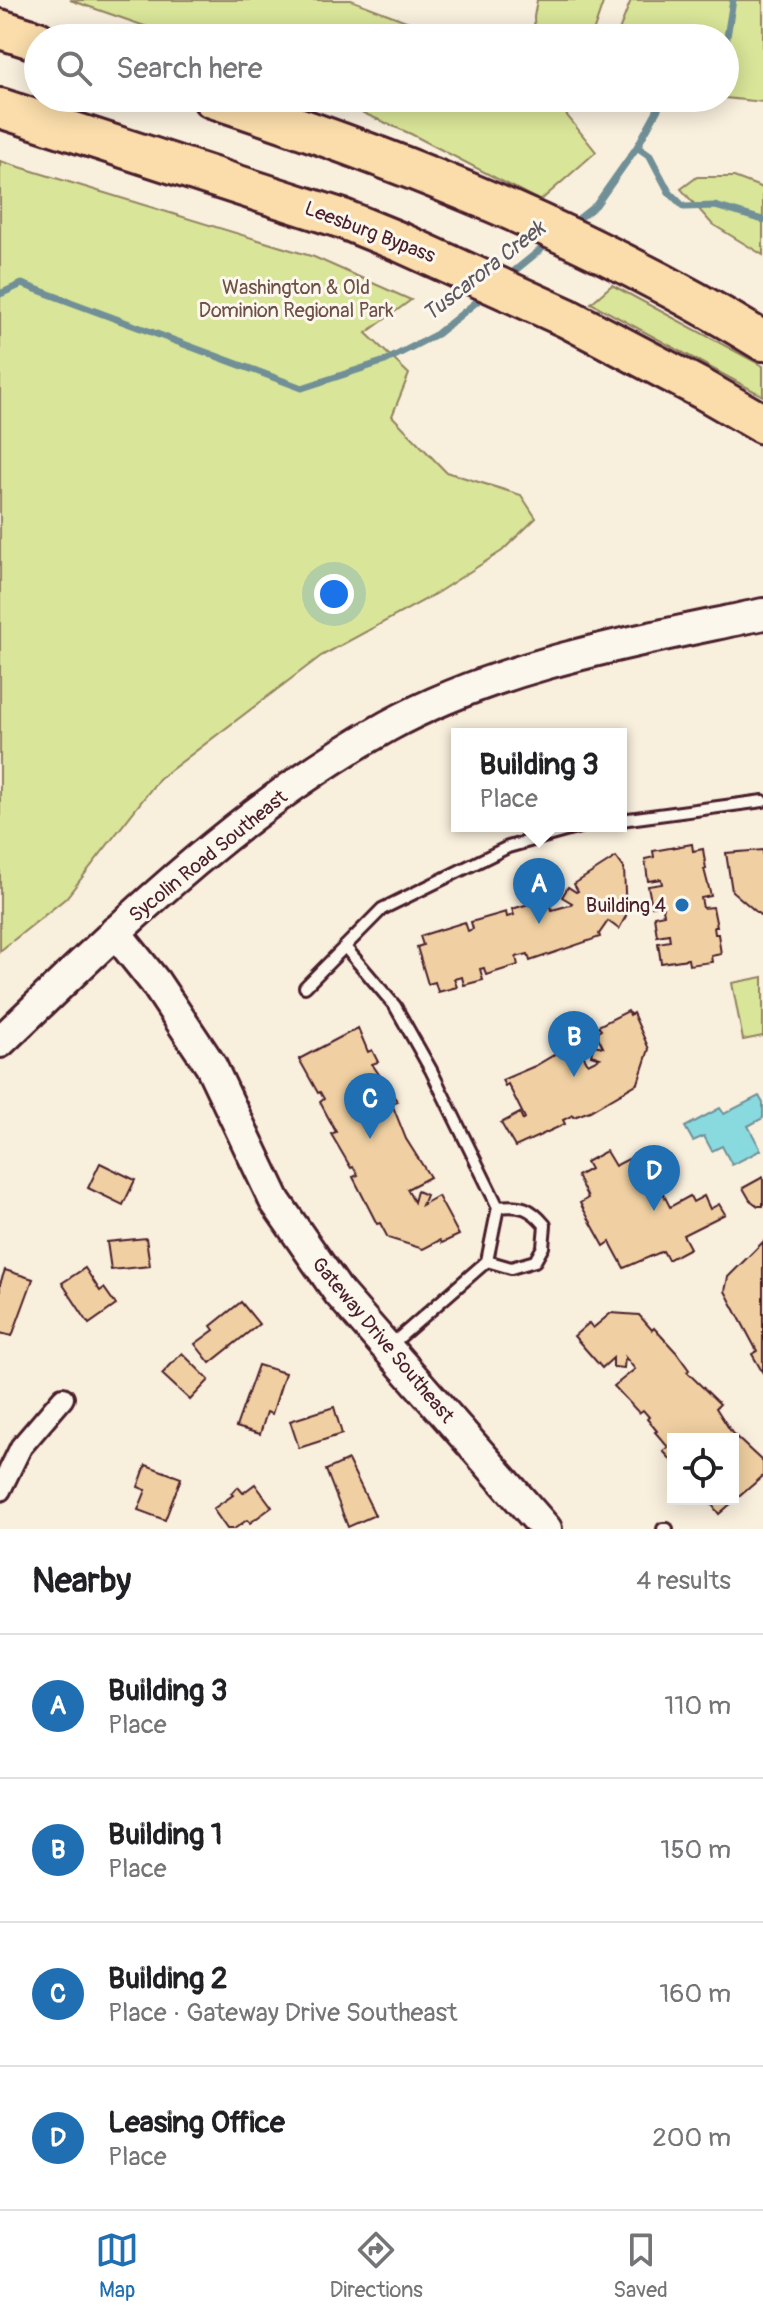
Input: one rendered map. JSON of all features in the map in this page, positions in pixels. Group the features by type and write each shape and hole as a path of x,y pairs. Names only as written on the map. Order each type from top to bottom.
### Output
{"highway":[{"path":"0,29 24,37"},
{"name":"Leesburg Bypass","path":"0,108 343,219 402,243 567,318 763,424"},
{"path":"254,112 309,130 549,228 716,312 763,341"}],"main road":[{"name":"Sycolin Road Southeast","path":"0,1042 115,932 277,796 389,726 461,693 547,663 763,614"},
{"name":"Gateway Drive Southeast","path":"115,932 155,982 211,1066 275,1201 339,1293 546,1529"}],"street":[{"path":"0,1490 21,1447 63,1398"}],"lane":[{"path":"627,819 763,801"},
{"path":"305,987 382,909 508,847 562,832"},
{"path":"345,947 395,1006 431,1070 498,1207 487,1261 387,1349"},
{"path":"487,1261 511,1268 535,1261 543,1247 545,1225 533,1211 517,1204 498,1207"}],"green space":[{"path":"70,0 351,0 414,24 139,24"},
{"path":"537,0 604,0 596,24 534,24"},
{"path":"631,0 763,0 763,102 739,99 739,24 622,24"},
{"path":"361,112 564,112 596,152 540,201 411,134"},
{"name":"Washington & Old Dominion Regional Park","path":"0,161 314,257 411,300 366,333 409,374 392,416 446,472 521,495 536,518 502,551 432,596 321,656 159,779 66,898 0,951"},
{"path":"697,177 734,177 763,188 763,255 712,224 681,189"},
{"path":"612,285 763,366 763,396 591,303"},
{"path":"763,977 763,1036 743,1040 732,983"}],"water":[{"path":"759,1096 763,1103 763,1118 748,1126 761,1150 732,1165 722,1146 712,1151 704,1136 693,1141 685,1127 720,1108 724,1114"}],"building":[{"name":"Building 4","path":"692,844 693,851 703,849 711,896 701,898 703,908 713,907 717,927 714,927 715,934 718,934 721,954 711,956 712,962 689,965 688,959 661,963 658,943 670,941 669,934 657,936 654,916 664,914 662,904 652,906 648,886 662,884 661,879 648,881 645,859 654,857 653,851"},
{"path":"763,850 763,915 760,915 732,891 726,853"},
{"path":"616,857 624,868 626,916 619,929 608,921 600,937 530,961 528,954 516,957 518,965 486,975 484,968 480,969 483,980 464,985 462,977 454,979 457,987 438,992 435,982 428,984 417,947 423,945 420,936 465,922 468,931 473,929 471,922 506,912 507,917 514,915 512,909 549,898 552,910 570,905 572,903 562,897 568,887 578,891 574,884"},
{"path":"628,1011 630,1015 633,1013 649,1049 638,1083 590,1111 573,1115 563,1120 565,1124 515,1147 501,1123 520,1113 523,1120 525,1118 508,1084 505,1086 502,1080 535,1066 576,1042 588,1064 600,1058 591,1055 594,1045 603,1047 596,1033 601,1030 598,1026"},
{"path":"358,1028 368,1052 372,1050 378,1062 372,1064 397,1101 392,1104 406,1139 430,1177 407,1189 414,1202 417,1191 426,1195 422,1205 438,1196 459,1235 442,1243 440,1240 423,1249 388,1238 380,1223 377,1224 353,1177 358,1175 331,1134 336,1132 320,1102 324,1099 299,1059"},
{"path":"606,1151 615,1166 642,1152 670,1207 690,1196 693,1202 704,1196 710,1209 719,1204 725,1214 683,1235 690,1248 668,1260 663,1251 624,1268 610,1242 604,1246 580,1203 588,1198 577,1176 590,1169 586,1162"},
{"path":"100,1163 135,1180 123,1205 88,1188"},
{"path":"763,1177 763,1206 758,1206 743,1188"},
{"path":"146,1238 150,1266 111,1270 107,1242"},
{"path":"763,1242 763,1373 752,1354 757,1351 725,1291 728,1277"},
{"path":"85,1268 100,1291 104,1288 116,1305 89,1324 62,1283"},
{"path":"5,1270 33,1279 12,1336 0,1333 0,1284"},
{"path":"241,1302 259,1324 210,1363 195,1344 214,1330 211,1326"},
{"path":"611,1313 639,1315 676,1352 689,1370 687,1372 720,1404 716,1408 732,1433 667,1433 667,1446 643,1410 639,1413 614,1386 635,1369 625,1357 624,1368 613,1367 613,1358 602,1368 574,1336 589,1323 593,1328"},
{"path":"182,1353 209,1380 190,1400 162,1374"},
{"path":"258,1365 285,1373 272,1414 267,1412 260,1434 236,1427"},
{"path":"334,1407 342,1434 299,1448 290,1421"},
{"path":"739,1440 763,1462 763,1476 739,1497"},
{"path":"348,1460 375,1515 348,1527 326,1470"},
{"path":"146,1465 181,1478 165,1520 138,1510 146,1490 138,1487"},
{"path":"255,1484 272,1507 250,1523 247,1520 234,1529 227,1529 213,1509 233,1495 231,1493 238,1487 243,1493"},
{"path":"712,1505 729,1505 719,1514"}],"waterway":[{"name":"Tuscarora Creek","path":"729,24 733,0"},
{"name":"Tuscarora Creek","path":"572,224 596,205 637,147 656,112"},
{"path":"637,147 650,156 669,192 684,207 715,206 763,220"},
{"name":"Tuscarora Creek","path":"507,277 550,242"},
{"name":"Tuscarora Creek","path":"0,294 22,284 302,388 385,361 437,334 485,295"}],"place":[{"name":"Building 4","path":"682,905"},
{"name":"Building 3","path":"539,924"},
{"name":"Building 1","path":"574,1077"},
{"name":"Building 2","path":"370,1139"},
{"name":"Leasing Office","path":"654,1211"}]}
